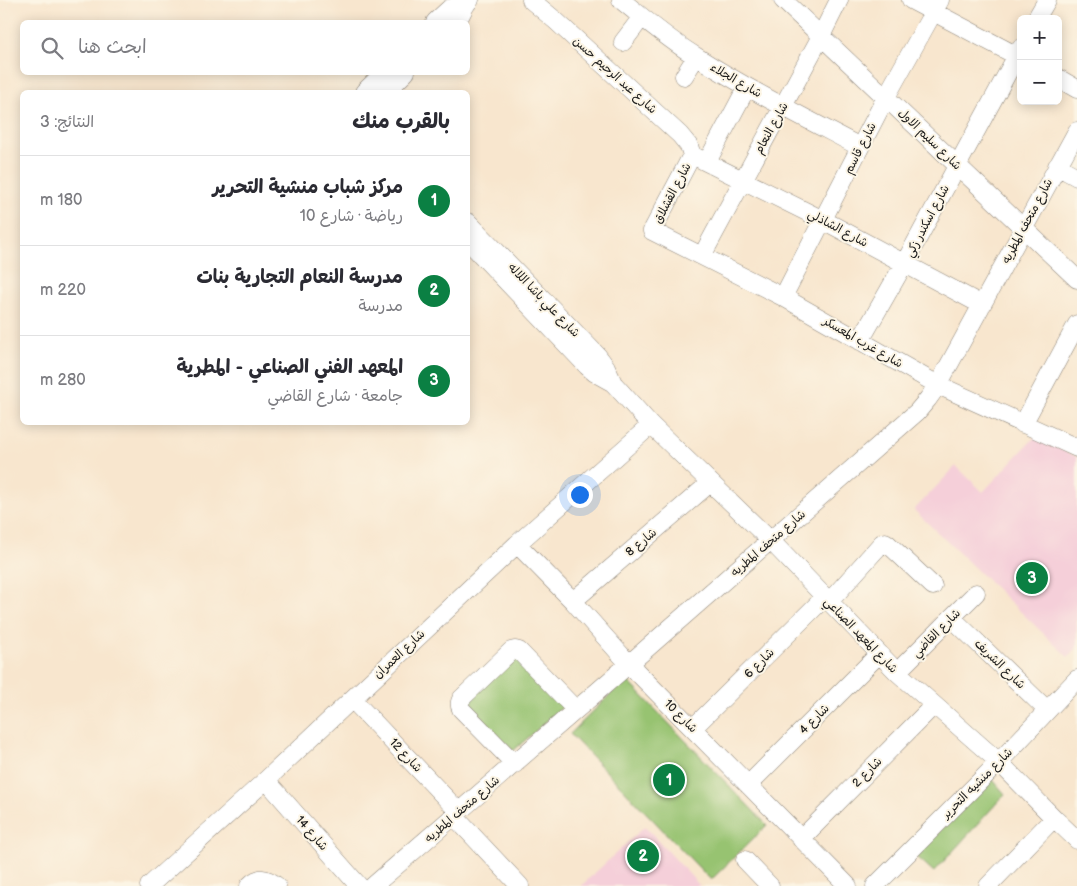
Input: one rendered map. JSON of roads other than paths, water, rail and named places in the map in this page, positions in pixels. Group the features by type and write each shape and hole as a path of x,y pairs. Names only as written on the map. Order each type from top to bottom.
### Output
{"street":[{"name":"شارع عبد الرحيم حسن","path":"531,0 680,135 699,159"},
{"name":"شارع الجلاء","path":"621,0 671,40 696,57 747,87 860,147"},
{"name":"شارع سليم الاول","path":"783,0 1077,279"},
{"name":"شارع النعام","path":"702,256 839,0"},
{"path":"911,0 936,6 1017,53"},
{"path":"1038,15 1046,0"},
{"path":"439,20 468,2"},
{"name":"شارع قاسم","path":"783,297 886,97 936,6"},
{"path":"623,42 642,17"},
{"path":"684,76 696,57"},
{"name":"شارع اسكندر زكي","path":"860,341 1017,58"},
{"path":"366,90 381,75"},
{"path":"388,90 403,75"},
{"path":"1062,80 1077,89"},
{"name":"شارع القشلاق","path":"652,231 747,87"},
{"name":"شارع متحف المطريه","path":"373,886 771,541 922,406 938,385 1077,130"},
{"name":"شارع الشاذلي","path":"699,159 823,220 982,305"},
{"path":"1057,166 1077,177"},
{"name":"شارع علي باشا اللاله","path":"470,224 597,355 606,367 613,383 651,425"},
{"name":"شارع غرب المعسكر","path":"652,231 783,297 938,385 1077,448"},
{"name":"شارع علي باشا اللاله","path":"470,243 587,366 613,383"},
{"path":"1023,424 1077,324"},
{"name":"شارع المعهد الصناعي","path":"651,425 771,541 897,672 999,762 1077,840"},
{"name":"شارع العمران","path":"149,886 266,780 517,544 651,425"},
{"name":"شارع 8","path":"572,601 710,483"},
{"name":"شارع 6","path":"693,728 827,600 882,543 888,544 933,586"},
{"name":"شارع 10","path":"517,544 629,664 848,886"},
{"name":"شارع القاضي","path":"897,672 976,593"},
{"name":"شارع الشريف","path":"952,618 1047,710"},
{"path":"515,764 460,709 459,705 459,701 511,651 519,650 576,710"},
{"name":"شارع 4","path":"748,784 879,654"},
{"name":"شارع منشيه التحرير","path":"875,886 999,762 1077,679"},
{"name":"شارع 12","path":"352,698 520,886"},
{"name":"شارع 2","path":"801,839 934,705"},
{"name":"شارع 14","path":"266,780 359,886"},
{"path":"993,885 1054,818"},
{"path":"745,860 770,886"},
{"path":"249,886 255,880 262,878 270,880 277,886"}],"place":[{"name":"المعهد الفني الصناعي - المطرية","path":"1032,578"},
{"name":"مركز شباب منشية التحرير","path":"669,780"},
{"name":"مدرسة النعام التجارية بنات","path":"643,856"}]}
